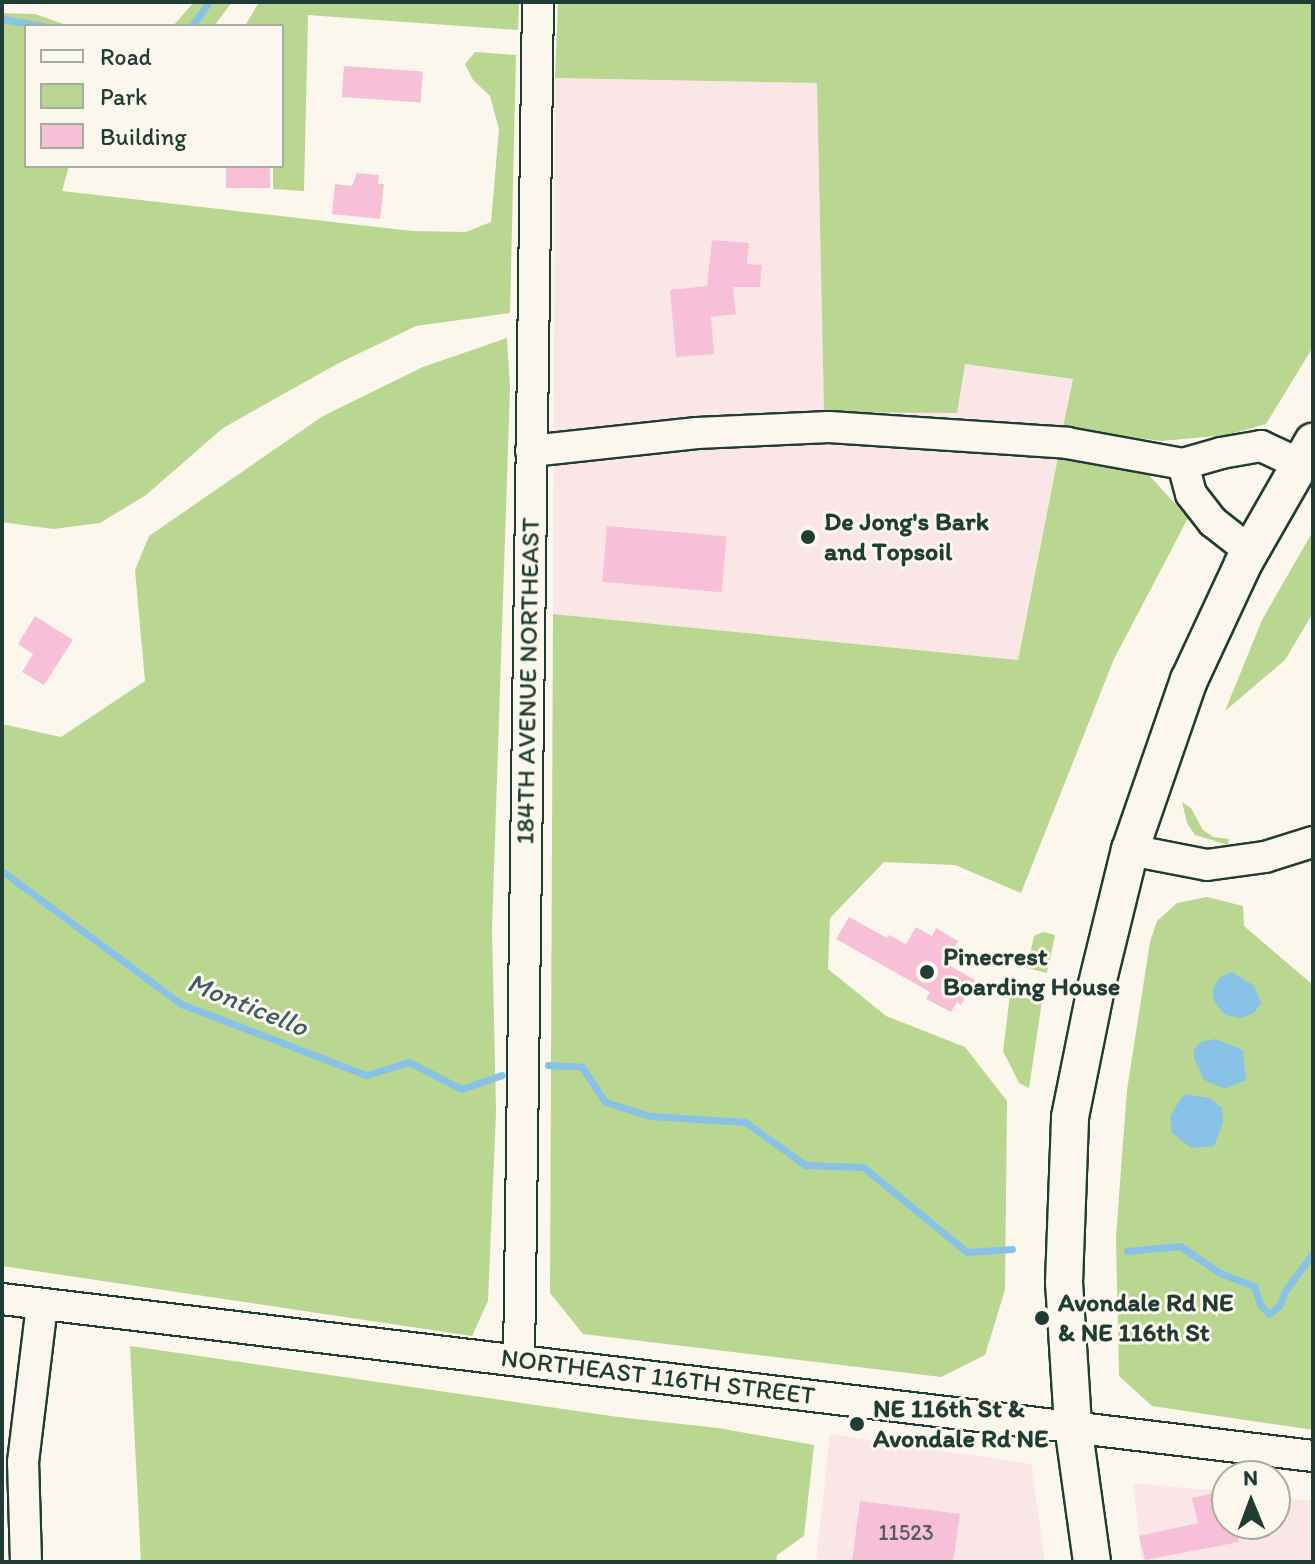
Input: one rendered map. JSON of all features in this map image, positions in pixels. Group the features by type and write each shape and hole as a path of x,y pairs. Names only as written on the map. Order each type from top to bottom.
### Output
{"main road":[{"path":"1092,1562 1073,1425 1064,1283 1070,1117 1096,988 1130,850 1189,680 1250,551 1307,453"}],"street":[{"name":"184TH AVENUE NORTHEAST","path":"519,1360 538,2"},
{"path":"531,451 697,433 829,427 962,433 1067,443 1183,464 1261,446 1307,453"},
{"path":"1183,464 1191,494 1213,522 1250,551"},
{"path":"1130,850 1207,865 1265,857 1313,842"},
{"name":"NORTHEAST 116TH STREET","path":"2,1299 1313,1456"},
{"path":"26,1562 23,1462 42,1305"}],"shaded area":[{"path":"555,78 817,83 824,411 964,364 1073,379 1018,660 553,614"},
{"path":"830,1434 1031,1464 1045,1562 816,1562"},
{"path":"1133,1483 1211,1490 1211,1540 1291,1540 1291,1499 1313,1501 1313,1562 1142,1562"}],"green space":[{"path":"194,2 232,2 216,24 175,24"},
{"path":"259,2 519,2 518,30 308,15 304,191 273,189 273,168 284,168 284,24 246,24"},
{"path":"558,2 1313,2 1313,347 1266,424 1227,435 1161,441 1063,428 1073,379 965,364 957,413 824,412 817,83 555,78"},
{"path":"2,13 35,14 63,24 24,24 24,168 68,168 62,191 412,231 466,232 491,222 499,129 490,96 473,80 465,64 475,52 516,55 510,313 416,326 337,364 223,428 146,495 100,523 53,529 2,522"},
{"path":"507,338 510,388 492,929 496,1112 488,1301 472,1336 2,1266 2,724 61,737 145,681 135,570 149,536 323,416 423,367"},
{"path":"1059,452 1093,457 1147,473 1188,518 1114,659 1021,893 955,865 884,862 830,918 828,969 886,1016 965,1047 1007,1101 1005,1290 985,1355 941,1377 583,1334 550,1293 553,614 1018,660"},
{"path":"1313,531 1313,613 1285,660 1225,711 1262,620"},
{"path":"1182,802 1191,808 1203,830 1213,837 1229,839 1228,845 1195,835 1187,823"},
{"path":"1207,897 1243,906 1244,926 1313,985 1313,1430 1152,1406 1119,1376 1116,1238 1127,1090 1150,942 1157,921 1177,903"},
{"path":"1043,932 1055,935 1047,973 1027,968 1034,936"},
{"path":"1010,995 1042,1001 1029,1088 1019,1083 1003,1051"},
{"path":"130,1346 618,1417 718,1428 814,1445 804,1536 777,1555 776,1562 141,1562"}],"water":[{"path":"1232,972 1254,986 1261,1003 1254,1013 1240,1018 1225,1015 1214,1001 1213,988 1220,977"},
{"path":"1216,1039 1243,1050 1246,1080 1225,1089 1204,1080 1194,1059 1194,1049 1201,1042"},
{"path":"1184,1094 1210,1098 1222,1108 1223,1123 1214,1146 1191,1148 1172,1133 1170,1116"}],"building":[{"path":"344,66 423,72 421,102 342,97"},
{"path":"226,168 270,168 270,188 226,188"},
{"path":"357,173 379,175 378,184 384,184 380,219 332,214 335,184 352,186"},
{"path":"712,240 749,243 747,264 762,265 760,287 733,287 736,314 711,317 714,354 676,357 670,290 707,286"},
{"path":"607,526 727,536 722,592 602,582"},
{"path":"35,616 73,640 44,685 22,672 33,654 18,644"},
{"name":"Pinecrest Boarding House","path":"849,917 887,938 889,935 906,944 916,927 932,936 936,928 958,941 945,963 975,980 961,1005 957,1002 951,1012 926,999 930,992 836,939"},
{"path":"1211,1494 1211,1540 1239,1542 1145,1560 1139,1536 1198,1523 1192,1498"},
{"path":"860,1501 960,1514 953,1562 852,1562"}],"waterway":[{"path":"193,24 209,2"},
{"path":"2,19 31,24"},
{"name":"Monticello","path":"2,871 181,1004 366,1075 409,1062 461,1089 502,1075"},
{"name":"Monticello","path":"548,1065 582,1067 605,1102 650,1116 745,1122 805,1165 863,1167 967,1252 1012,1249"},
{"name":"Monticello","path":"1127,1251 1180,1246 1220,1273 1254,1286 1261,1306 1269,1314 1279,1306 1285,1291 1313,1253"}],"place":[{"name":"De Jong's Bark and Topsoil","path":"808,537"},
{"name":"Pinecrest Boarding House","path":"927,972"},
{"name":"Avondale Rd NE & NE 116th St","path":"1042,1318"},
{"name":"NE 116th St & Avondale Rd NE","path":"857,1424"}]}
